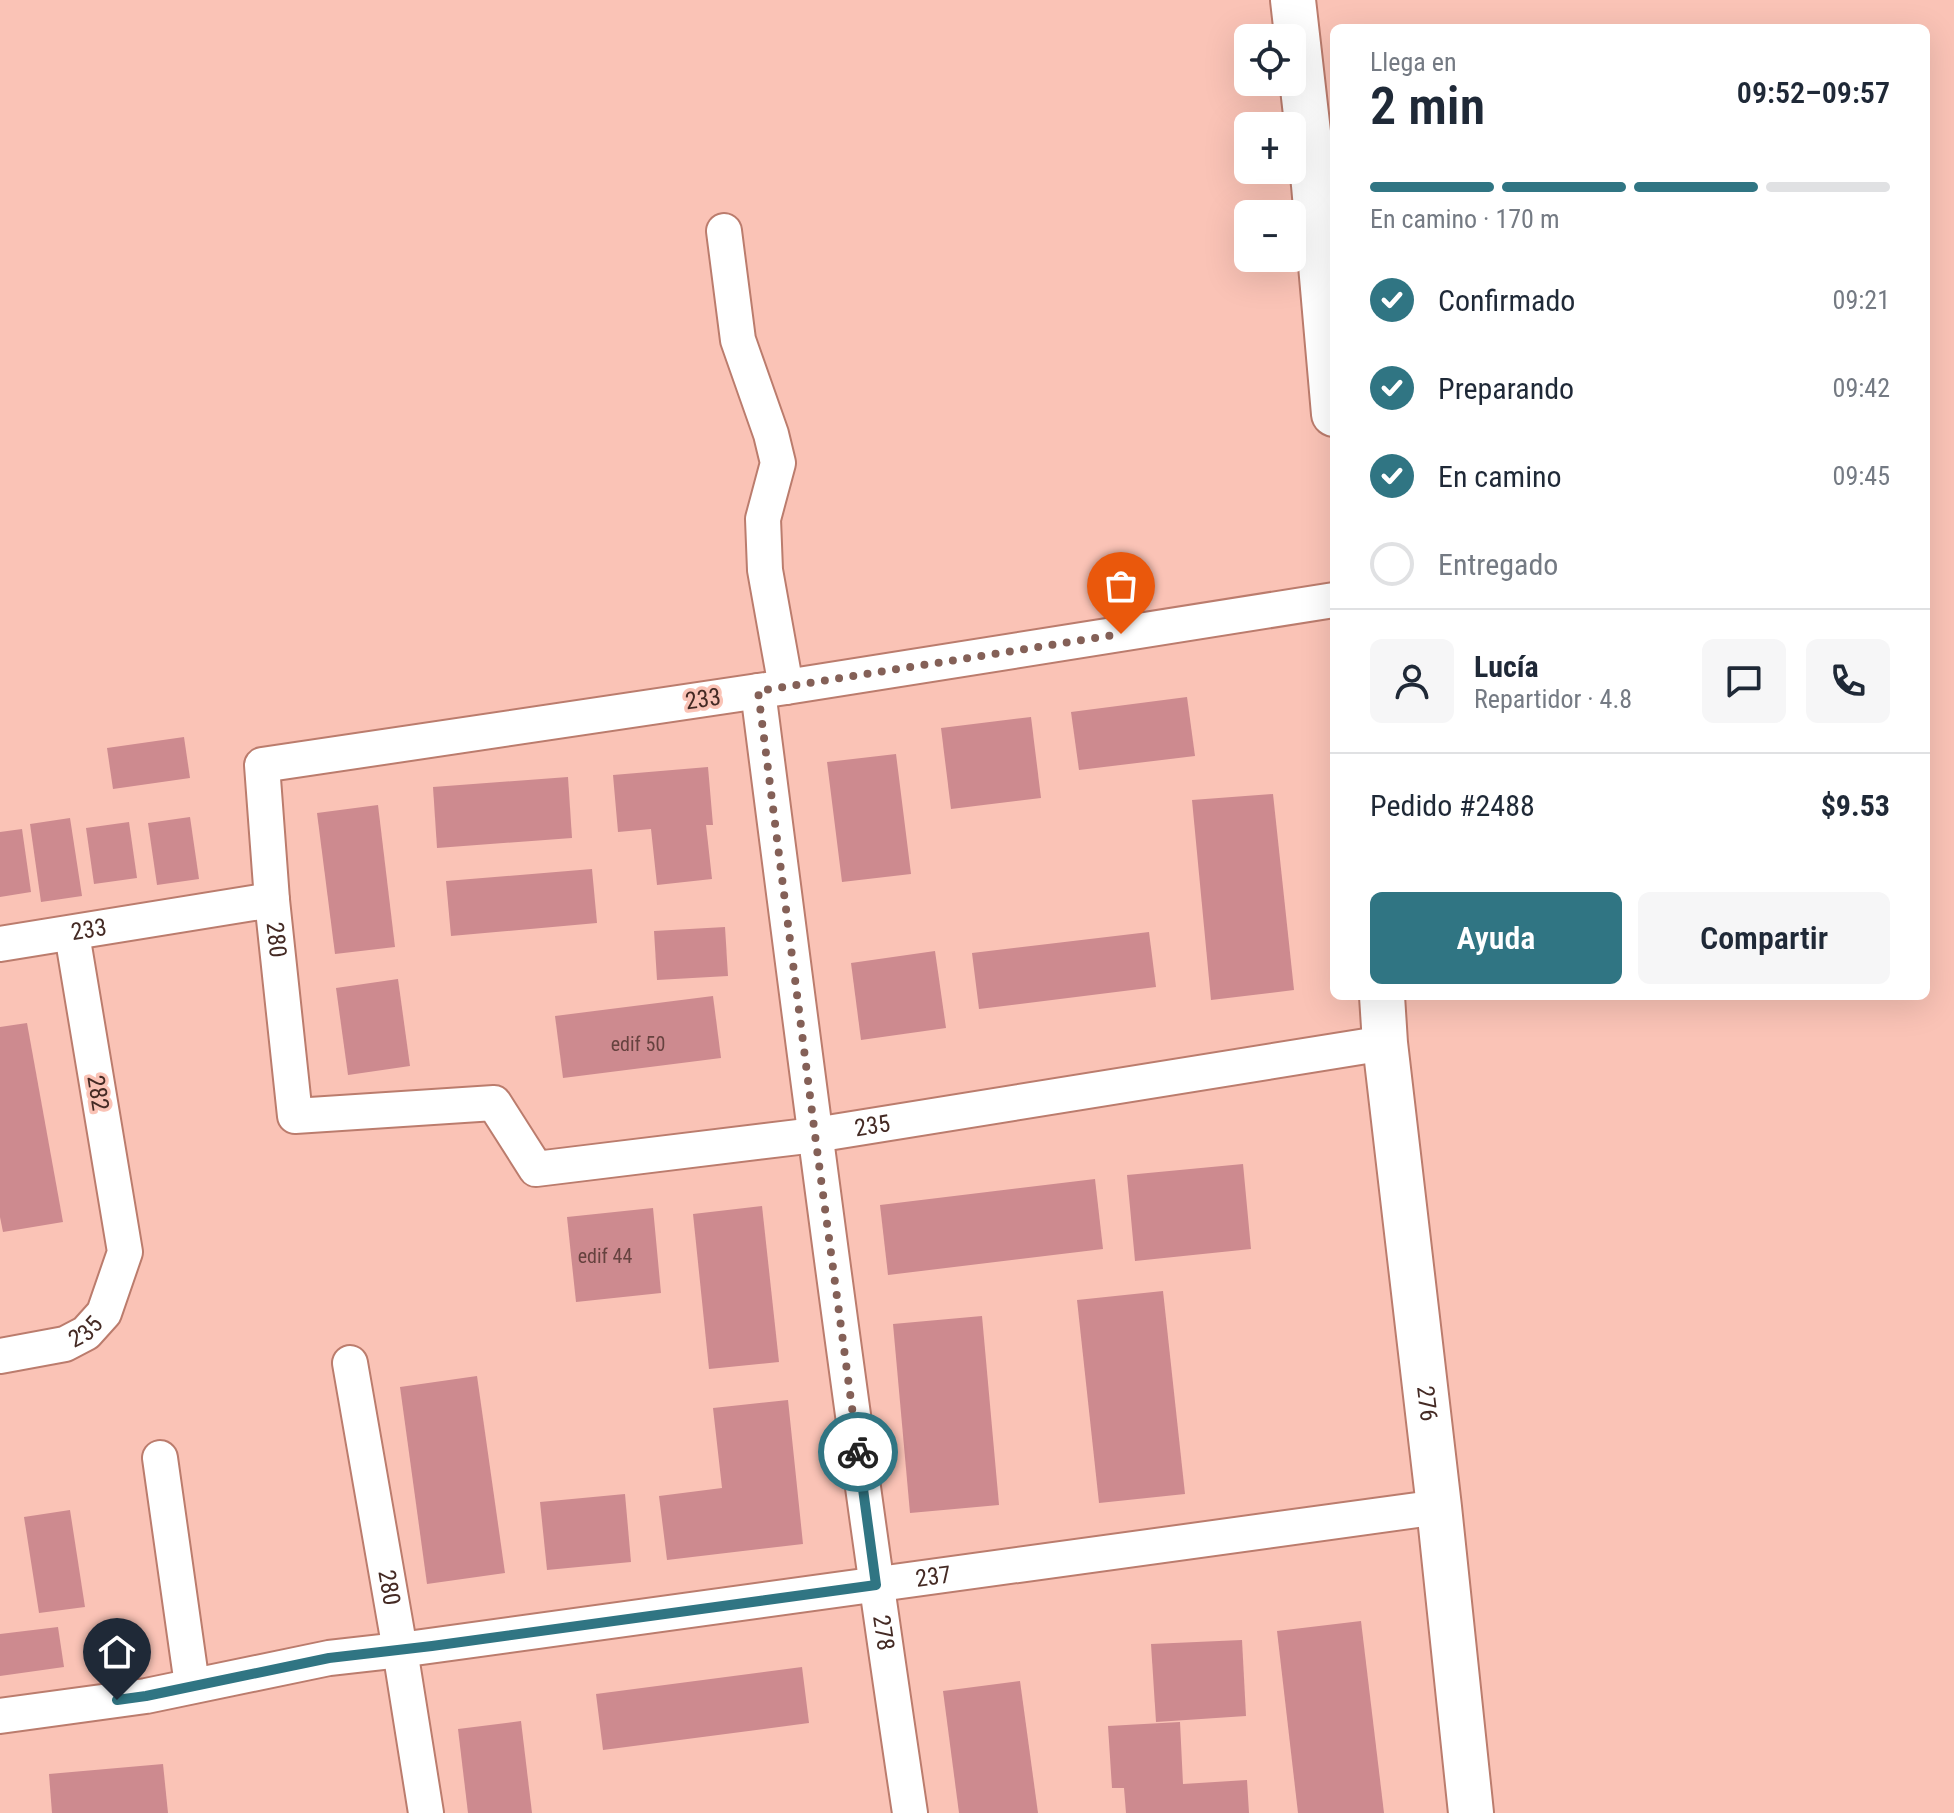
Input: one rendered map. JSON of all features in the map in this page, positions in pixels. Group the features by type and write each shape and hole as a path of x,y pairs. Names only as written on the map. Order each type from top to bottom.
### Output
{"street":[{"path":"1293,0 1330,368"},
{"name":"278","path":"724,231 738,340 778,463 763,519 765,570 772,689 815,1135 910,1813"},
{"name":"233","path":"262,765 772,689 1330,601"},
{"name":"280","path":"262,765 272,900 295,1116"},
{"name":"233","path":"0,944 272,900"},
{"name":"282","path":"72,934 125,1252"},
{"name":"276","path":"1382,1000 1471,1813"},
{"name":"235","path":"295,1116 494,1103 536,1169 815,1135 1385,1043"},
{"name":"235","path":"0,1356 65,1344 86,1333 104,1313 125,1252"},
{"name":"280","path":"350,1363 426,1813"},
{"path":"160,1458 192,1685"},
{"name":"237","path":"0,1716 146,1696 329,1658 1439,1507"}],"building":[{"path":"1187,697 1195,756 1079,770 1071,712"},
{"path":"1031,717 1041,798 951,809 941,728"},
{"path":"184,737 190,778 113,789 107,748"},
{"path":"896,754 911,874 842,882 827,762"},
{"path":"708,767 713,825 706,825 712,879 657,885 651,829 618,832 613,775"},
{"path":"568,777 572,838 437,848 433,787"},
{"path":"1273,794 1294,990 1211,1000 1192,800"},
{"path":"378,805 395,947 335,954 317,813"},
{"path":"190,817 199,879 157,885 148,823"},
{"path":"70,818 82,896 41,902 30,824"},
{"path":"129,822 137,878 94,884 86,828"},
{"path":"22,829 31,892 0,897 0,832"},
{"path":"592,869 597,923 451,936 446,881"},
{"path":"725,927 728,976 657,980 654,931"},
{"path":"1149,932 1156,987 979,1009 972,953"},
{"path":"935,951 946,1028 861,1040 851,963"},
{"path":"398,979 410,1066 348,1075 336,988"},
{"path":"713,996 721,1058 563,1078 555,1016"},
{"path":"27,1023 63,1222 3,1232 0,1217 0,1027"},
{"path":"1243,1164 1251,1249 1135,1261 1127,1175"},
{"path":"1095,1179 1103,1249 888,1275 880,1205"},
{"path":"762,1206 779,1362 709,1369 693,1214"},
{"path":"653,1208 661,1293 576,1302 567,1217"},
{"path":"1163,1291 1185,1494 1099,1503 1077,1300"},
{"path":"982,1316 999,1505 910,1513 893,1324"},
{"path":"477,1376 505,1573 427,1584 400,1387"},
{"path":"788,1400 803,1544 667,1560 659,1496 722,1488 713,1408"},
{"path":"625,1494 631,1562 547,1570 540,1502"},
{"path":"70,1510 85,1607 39,1613 24,1517"},
{"path":"1361,1621 1384,1813 1298,1813 1277,1631"},
{"path":"58,1627 64,1667 0,1676 0,1634"},
{"path":"1242,1640 1246,1716 1156,1722 1151,1644"},
{"path":"802,1667 809,1723 603,1750 596,1694"},
{"path":"1020,1681 1038,1813 959,1813 943,1691"},
{"path":"521,1721 532,1813 468,1813 458,1729"},
{"path":"1180,1722 1183,1784 1247,1780 1249,1813 1126,1813 1124,1788 1112,1788 1108,1726"},
{"path":"163,1764 168,1813 52,1813 49,1774"}],"way so far":[{"path":"858,1452 758,691 1121,634"}],"route":[{"path":"117,1700 329,1658 876,1585 858,1452"}]}
